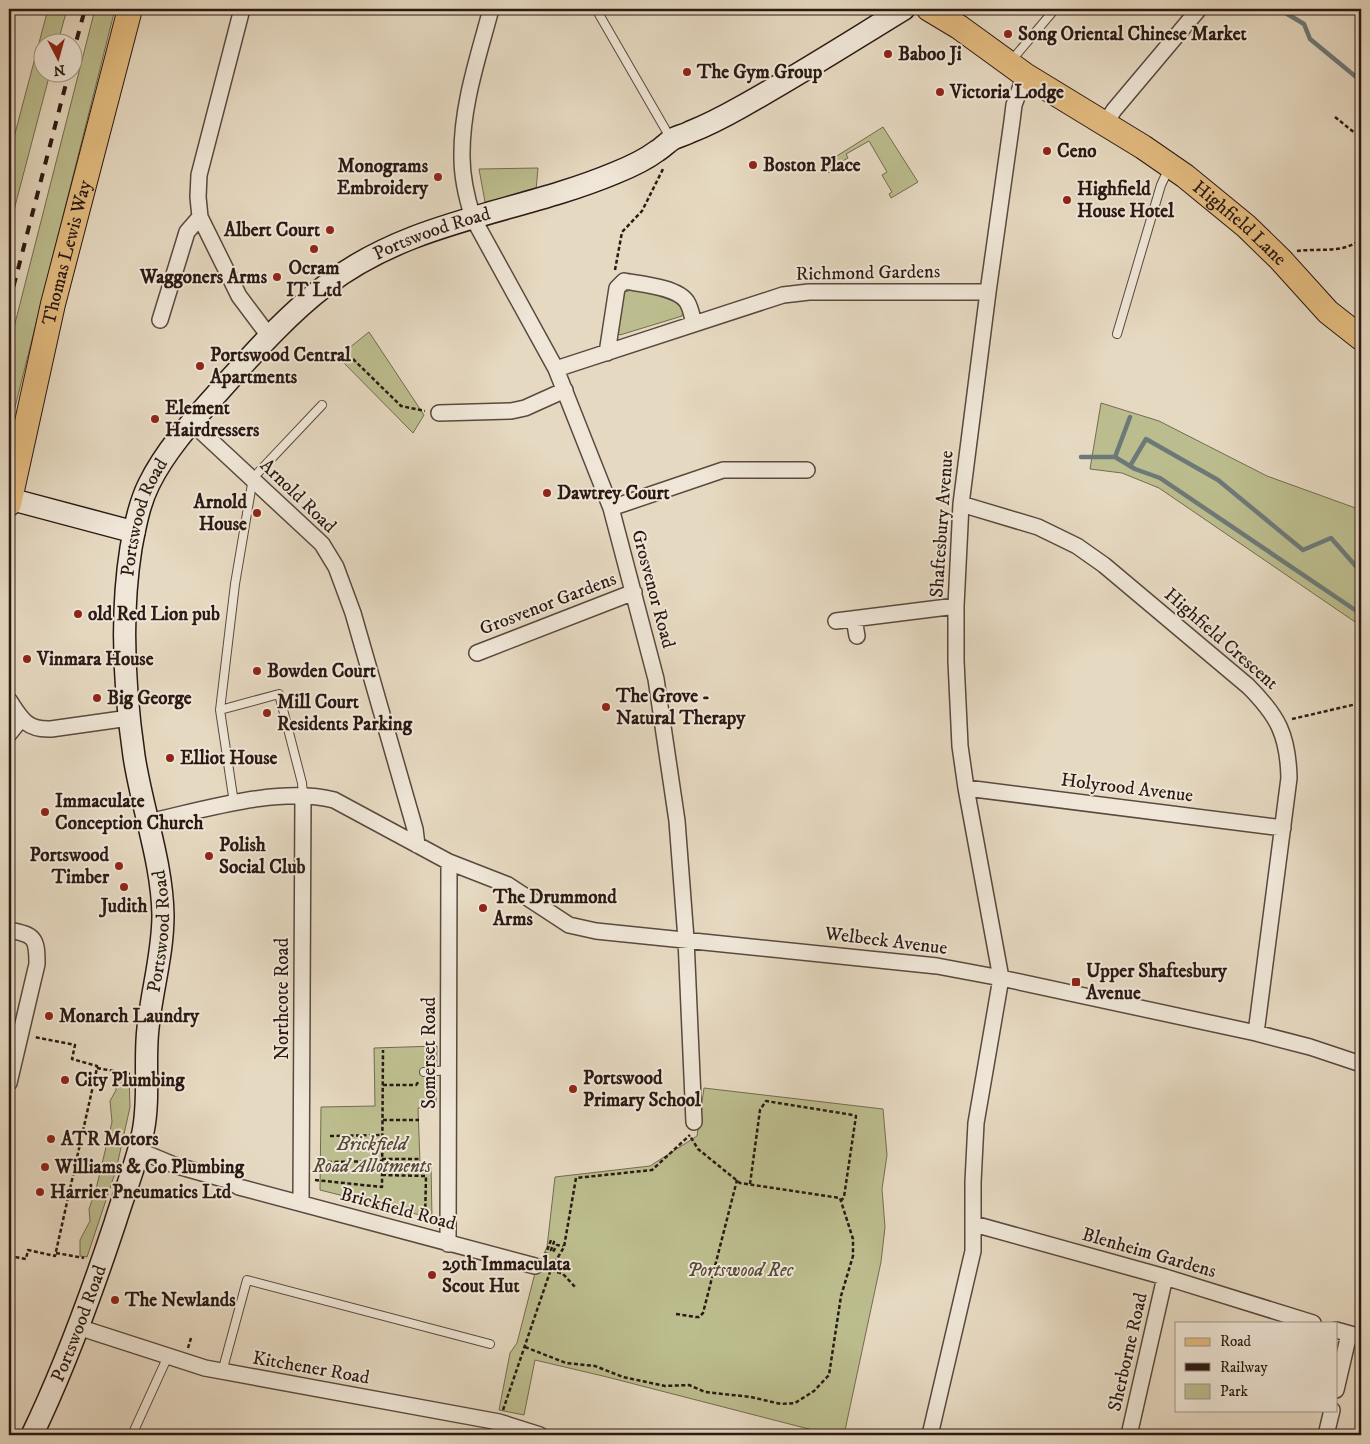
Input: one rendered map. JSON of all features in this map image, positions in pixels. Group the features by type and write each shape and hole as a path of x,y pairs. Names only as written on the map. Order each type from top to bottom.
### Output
{"main road":[{"name":"Thomas Lewis Way","path":"9,502 53,304 130,9"},
{"name":"Highfield Lane","path":"929,9 959,18 1017,69 1170,166 1246,226 1280,259 1328,312 1361,338"}],"street":[{"path":"242,9 199,175 198,198 200,217 239,296 269,336"},
{"name":"Grosvenor Road","path":"491,9 466,103 462,134 462,168 465,192 473,218 556,369 565,390 611,508 656,678 674,802 686,939 692,1129"},
{"name":"Portswood Road","path":"32,1435 78,1327 144,1130 147,1032 160,961 163,921 162,891 136,765 129,718 124,632 128,565 134,532 143,498 150,481 192,423 269,336 326,285 367,259 411,237 537,200 617,172 741,107 904,9"},
{"path":"1105,124 1114,110 1199,9"},
{"name":"Shaftesbury Avenue","path":"1001,978 960,746 956,606 961,504 1012,121 1017,69"},
{"path":"167,313 187,232 200,217"},
{"path":"607,353 617,288 624,281 675,292 682,296 688,303 694,324"},
{"name":"Richmond Gardens","path":"556,369 783,296 809,292 988,292"},
{"path":"438,413 512,411 525,408 565,390"},
{"name":"Arnold Road","path":"192,423 322,544 336,567 361,642 416,829 417,845"},
{"path":"611,508 723,470 807,470"},
{"name":"Thomas Lewis Way","path":"9,502 134,532"},
{"name":"Highfield Crescent","path":"961,504 1038,526 1077,546 1104,565 1248,686 1263,701 1278,722 1289,758 1289,778 1256,1033"},
{"name":"Grosvenor Gardens","path":"477,654 634,592"},
{"path":"836,621 956,606"},
{"path":"854,619 857,636"},
{"path":"9,700 21,719 40,730 129,718"},
{"path":"9,734 21,719"},
{"name":"Holyrood Avenue","path":"966,788 1283,828"},
{"name":"Welbeck Avenue","path":"148,822 234,803 303,795 319,796 334,800 449,862 508,885 569,925 596,931 937,966 1256,1033 1310,1047 1361,1064"},
{"name":"Northcote Road","path":"301,1203 303,795"},
{"name":"Somerset Road","path":"448,1244 449,862"},
{"path":"9,930 25,933 32,938 37,947 37,964 9,1083"},
{"path":"930,1435 973,1251 973,1182 976,1124 1001,978"},
{"name":"Brickfield Road","path":"138,1150 174,1165 227,1180 239,1187 535,1266"},
{"name":"Blenheim Gardens","path":"974,1224 1165,1277 1310,1322"},
{"name":"Sherborne Road","path":"1129,1435 1165,1277"},
{"name":"Kitchener Road","path":"78,1327 222,1372 499,1422 540,1435"},
{"path":"1338,1381 1349,1334"},
{"path":"1326,1435 1332,1412"}],"lane":[{"path":"596,9 664,146"},
{"path":"1017,69 1055,9"},
{"path":"1117,334 1161,185 1170,166"},
{"path":"234,803 220,710 235,584 253,478 322,405"},
{"path":"220,710 279,694 302,783 303,795"},
{"path":"424,1072 449,1070"},
{"path":"222,1372 247,1280 490,1344"},
{"path":"135,1435 168,1356"}],"path":[{"path":"1335,117 1361,138"},
{"path":"617,288 614,279 622,232 642,211 664,170 664,146"},
{"path":"1280,259 1295,251 1337,249 1355,244 1361,239"},
{"path":"353,359 401,406 438,413"},
{"path":"1278,722 1361,703"},
{"path":"20,1034 75,1045 72,1059 97,1066 97,1068 131,1074"},
{"path":"301,1179 382,1187 383,1050"},
{"path":"56,1253 97,1068"},
{"path":"383,1085 416,1085 424,1072"},
{"path":"750,1184 760,1110 766,1101 853,1115 856,1116 844,1197 841,1201"},
{"path":"383,1120 419,1120"},
{"path":"499,1422 551,1270 564,1247 576,1178 652,1170 692,1129 698,1149 740,1183 840,1198 853,1239 853,1256 841,1296 829,1375 814,1391 795,1403 781,1404 751,1397 705,1392 690,1385 666,1386 623,1377 595,1366 566,1363 525,1347"},
{"path":"330,1136 382,1135"},
{"path":"328,1162 419,1160"},
{"path":"382,1175 426,1176 425,1238"},
{"path":"676,1314 699,1317 702,1313 737,1180"},
{"path":"535,1266 545,1256 551,1240 554,1242 551,1250 553,1252 557,1245 564,1247"},
{"path":"9,1256 26,1259 28,1250 55,1256 56,1253 85,1259"},
{"path":"551,1270 563,1274 576,1288"}],"green space":[{"path":"48,9 67,9 61,32 42,32"},
{"path":"95,9 115,9 9,431 9,347 76,82 82,82 82,60"},
{"path":"32,69 32,82 48,82 9,229 9,156"},
{"path":"883,127 918,182 891,198 889,194 892,192 882,175 887,172 869,141 846,154 848,158 830,168 832,171 829,173 824,164"},
{"path":"538,168 536,190 485,202 479,169"},
{"path":"634,289 679,300 683,310 682,316 620,335 617,332 623,294"},
{"path":"369,332 424,415 413,433 338,357"},
{"path":"1101,403 1159,421 1267,476 1361,510 1361,626 1159,488 1122,473 1090,469"},
{"name":"Brickfield Road Allotments","path":"437,1046 436,1107 418,1108 420,1163 431,1164 432,1218 320,1190 321,1107 375,1106 374,1048"},
{"path":"114,1073 129,1076 130,1107 116,1170 87,1257 80,1256 80,1240 90,1221 89,1209 96,1189 112,1122 110,1101 116,1090"},
{"name":"Portswood Rec","path":"704,1088 883,1109 887,1155 882,1189 885,1227 881,1262 844,1435 832,1435 535,1360 524,1415 499,1410 510,1353 517,1343 535,1273 547,1247 555,1177 650,1166 697,1136"}],"waterway":[{"path":"1279,9 1304,24 1310,39 1361,81"},
{"path":"1115,457 1130,417"},
{"path":"1130,466 1146,439 1218,480 1303,550 1331,538 1361,572"},
{"path":"1081,457 1115,457 1135,469 1160,478 1361,614"}],"railway":[{"path":"79,32 85,9"},
{"path":"9,304 66,82"}],"place":[{"name":"Song Oriental Chinese Market","path":"1008,34"},
{"name":"Baboo Ji","path":"888,54"},
{"name":"The Gym Group","path":"687,72"},
{"name":"Victoria Lodge","path":"940,92"},
{"name":"Ceno","path":"1047,151"},
{"name":"Boston Place","path":"753,165"},
{"name":"Monograms Embroidery","path":"438,177"},
{"name":"Highfield House Hotel","path":"1067,200"},
{"name":"Albert Court","path":"330,230"},
{"name":"Ocram IT Ltd","path":"314,249"},
{"name":"Waggoners Arms","path":"277,277"},
{"name":"Portswood Central Apartments","path":"200,366"},
{"name":"Element Hairdressers","path":"155,419"},
{"name":"Dawtrey Court","path":"547,493"},
{"name":"Arnold House","path":"257,513"},
{"name":"old Red Lion pub","path":"78,614"},
{"name":"Vinmara House","path":"27,659"},
{"name":"Bowden Court","path":"257,671"},
{"name":"Big George","path":"97,698"},
{"name":"The Grove - Natural Therapy","path":"606,707"},
{"name":"Mill Court Residents Parking","path":"267,713"},
{"name":"Elliot House","path":"170,758"},
{"name":"Immaculate Conception Church","path":"45,812"},
{"name":"Polish Social Club","path":"209,856"},
{"name":"Portswood Timber","path":"119,866"},
{"name":"Judith","path":"124,887"},
{"name":"The Drummond Arms","path":"483,908"},
{"name":"Upper Shaftesbury Avenue","path":"1076,982"},
{"name":"Monarch Laundry","path":"49,1016"},
{"name":"City Plumbing","path":"65,1080"},
{"name":"Portswood Primary School","path":"573,1089"},
{"name":"ATR Motors","path":"51,1139"},
{"name":"Williams & Co Plumbing","path":"45,1167"},
{"name":"Harrier Pneumatics Ltd","path":"40,1192"},
{"name":"29th Immaculata Scout Hut","path":"432,1275"},
{"name":"The Newlands","path":"115,1300"}]}
